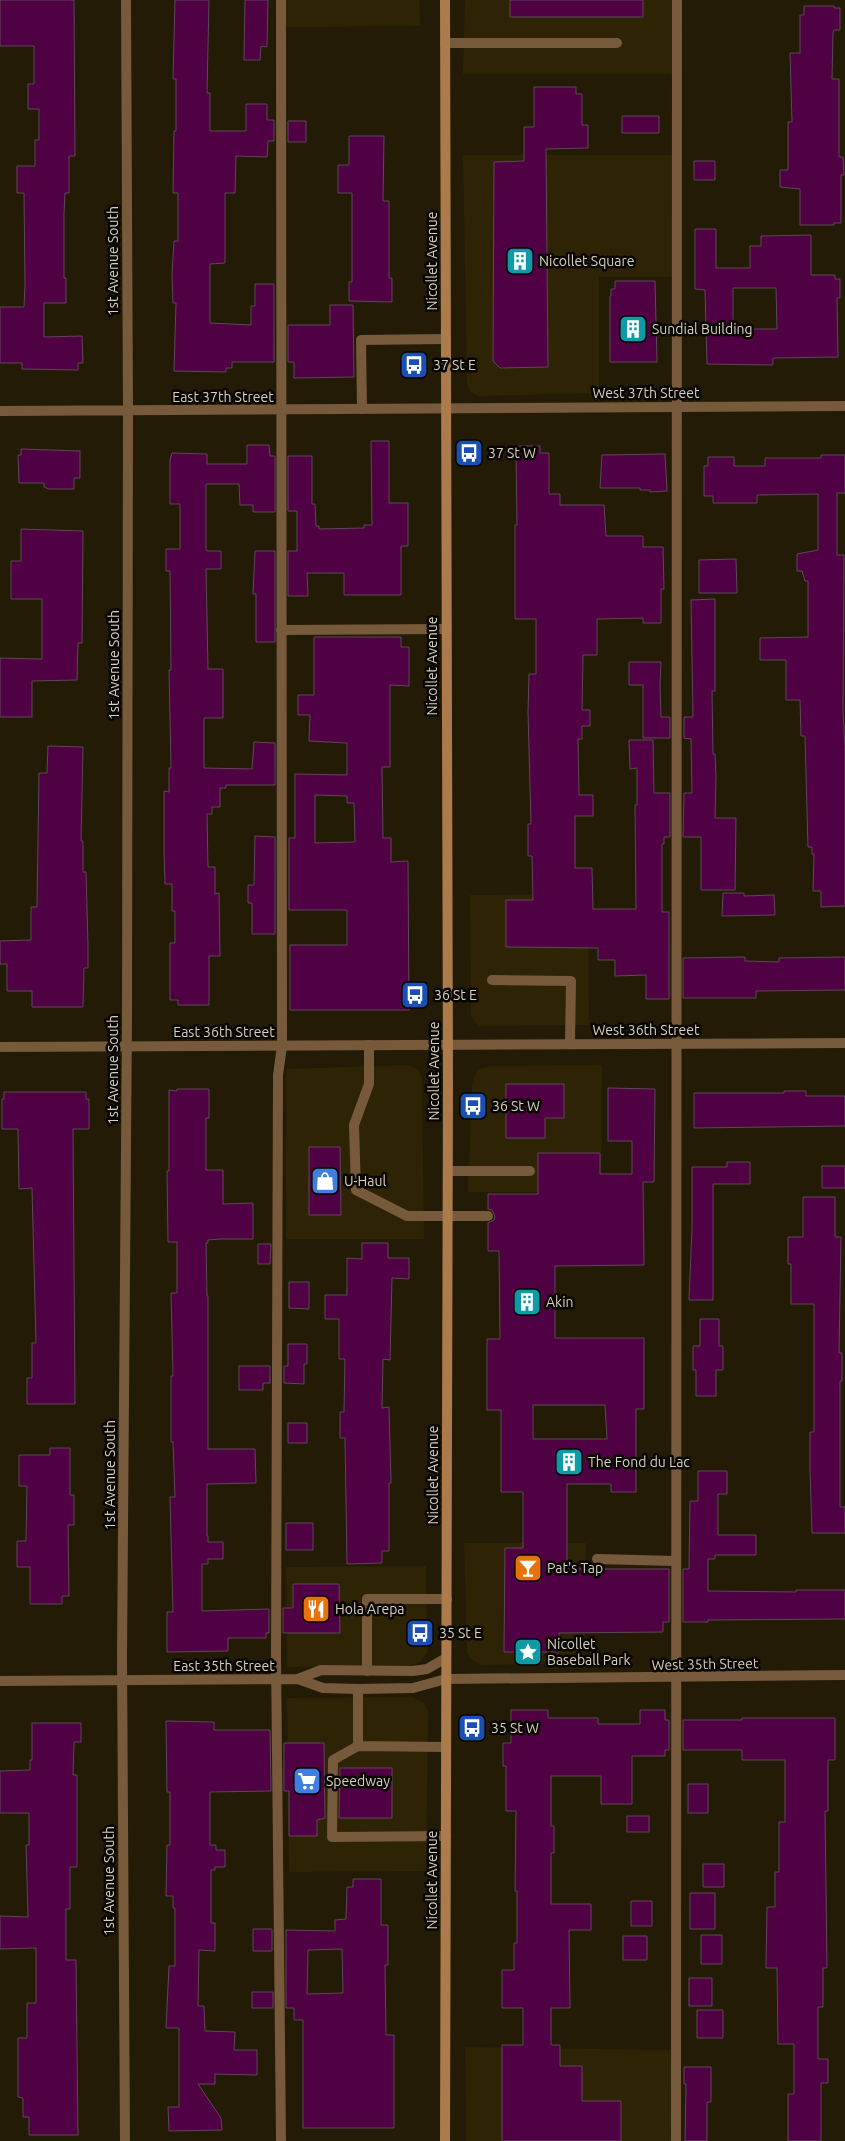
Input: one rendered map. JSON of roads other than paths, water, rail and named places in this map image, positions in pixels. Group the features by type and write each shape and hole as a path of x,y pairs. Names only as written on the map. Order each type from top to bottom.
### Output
{"main road":[{"name":"Nicollet Avenue","path":"445,0 448,1044 445,2141"}],"street":[{"name":"1st Avenue South","path":"125,2141 122,1680 128,411 126,0"},
{"path":"281,0 282,1046 278,1075 276,1679 281,2141"},
{"path":"676,2141 677,0"},
{"path":"445,44 617,43"},
{"path":"362,409 361,340 446,339"},
{"name":"West 37th Street","path":"446,409 845,406"},
{"name":"East 37th Street","path":"0,412 446,409"},
{"path":"281,630 446,629"},
{"path":"492,980 571,981 570,1044"},
{"name":"West 36th Street","path":"448,1044 845,1043"},
{"name":"East 36th Street","path":"0,1047 448,1044"},
{"path":"369,1045 369,1084 354,1125 356,1190 407,1216 488,1216"},
{"path":"448,1171 530,1171"},
{"path":"597,1559 675,1561"},
{"path":"367,1671 367,1599 446,1599"},
{"path":"298,1679 321,1670 420,1670 426,1669 446,1658"},
{"name":"West 35th Street","path":"446,1679 845,1675"},
{"name":"East 35th Street","path":"0,1681 298,1679 323,1688 358,1689 413,1688 446,1679"},
{"path":"358,1689 358,1746"},
{"path":"446,1747 358,1746 333,1760 332,1837 446,1836"}],"place":[{"name":"Nicollet Square","path":"520,261"},
{"name":"Sundial Building","path":"633,329"},
{"name":"37 St E","path":"414,365"},
{"name":"37 St W","path":"469,453"},
{"name":"36 St E","path":"415,995"},
{"name":"36 St W","path":"473,1106"},
{"name":"U-Haul","path":"325,1181"},
{"name":"Akin","path":"527,1302"},
{"name":"The Fond du Lac","path":"569,1462"},
{"name":"Pat's Tap","path":"528,1568"},
{"name":"Hola Arepa","path":"316,1609"},
{"name":"35 St E","path":"420,1633"},
{"name":"Nicollet Baseball Park","path":"528,1652"},
{"name":"35 St W","path":"472,1728"},
{"name":"Speedway","path":"307,1781"}]}
